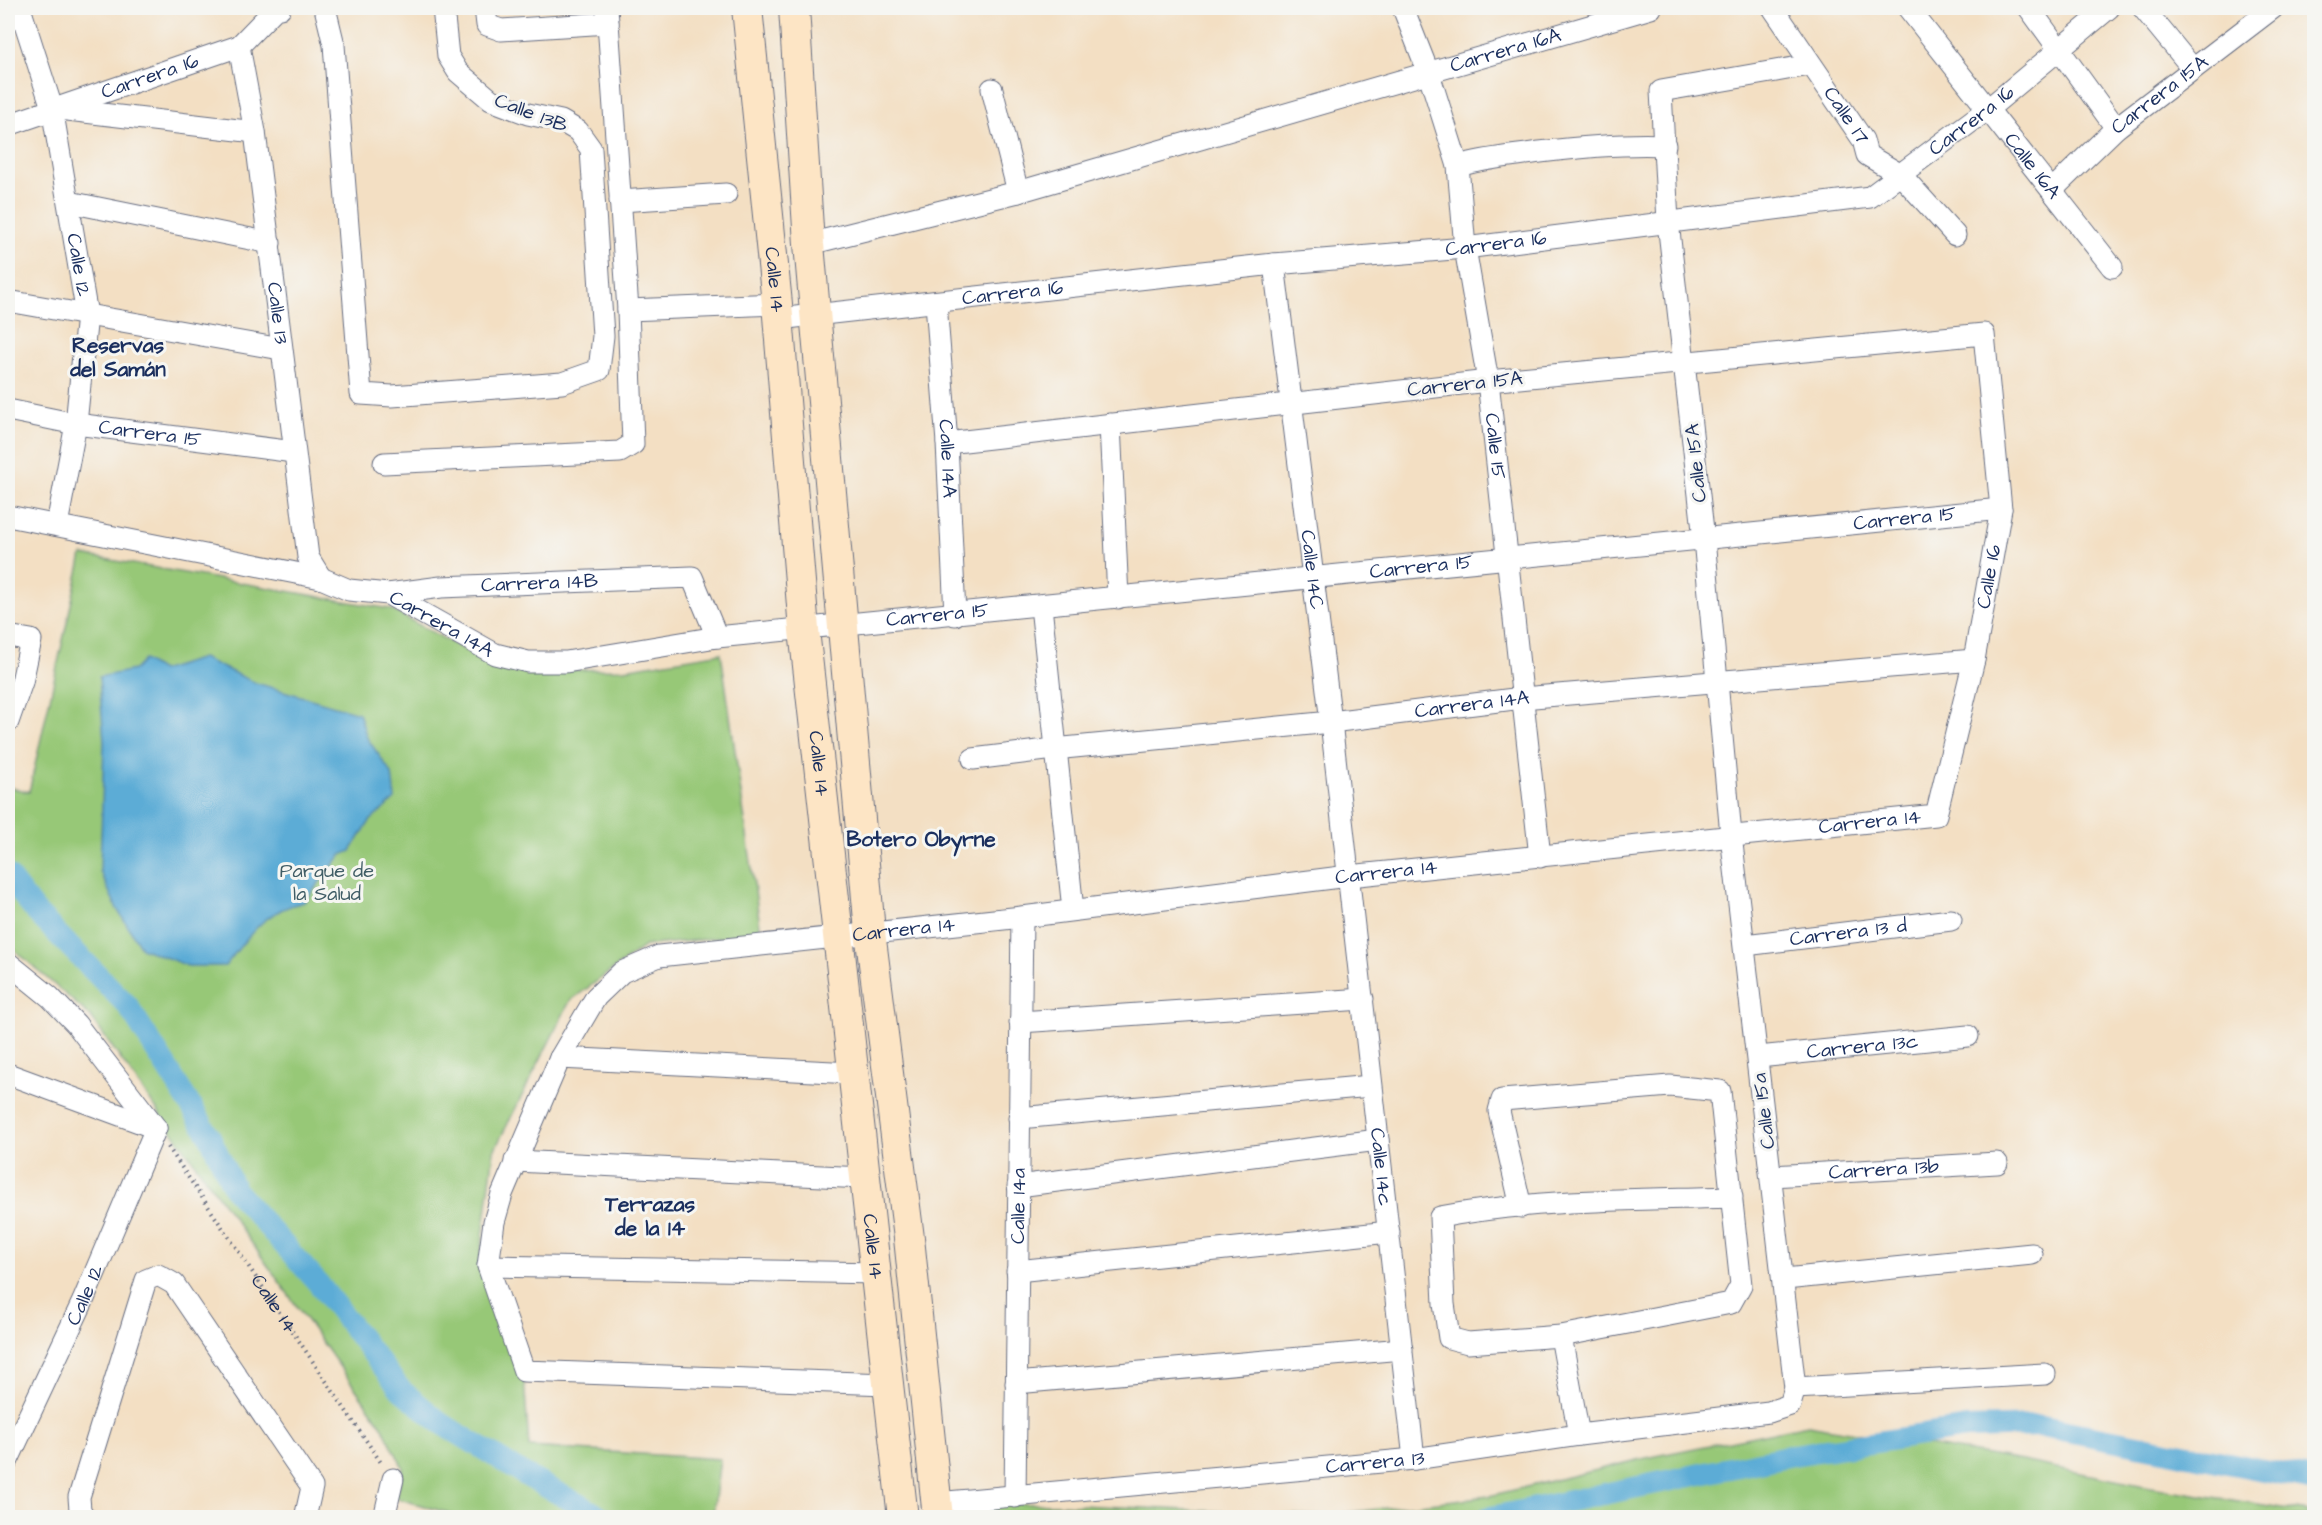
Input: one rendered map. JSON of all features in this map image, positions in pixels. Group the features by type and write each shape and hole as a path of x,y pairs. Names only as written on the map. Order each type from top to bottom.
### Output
{"main road":[{"name":"Calle 14","path":"747,8 778,311 804,630 863,1178 877,1273 903,1518"},
{"name":"Calle 14","path":"794,8 809,243 870,932 909,1238 938,1510"}],"street":[{"name":"Calle 12","path":"20,8 52,108 87,315 76,424 57,525"},
{"name":"Carrera 16","path":"8,125 52,108 239,46 274,9 280,8"},
{"name":"Calle 13B","path":"325,8 334,45 361,394 392,396 562,383 599,370 603,336 591,149 578,131 561,121 528,114 491,100 458,72 448,56 443,8"},
{"path":"384,463 620,452 633,444 628,310 608,15 501,30 487,25 485,8"},
{"name":"Calle 15","path":"1403,8 1429,74 1458,166 1465,248 1488,381 1540,857"},
{"name":"Carrera 16A","path":"809,243 1018,192 1651,8"},
{"name":"Calle 17","path":"1773,8 1863,140 1867,155 1884,168 1901,175 1955,235"},
{"name":"Calle 16A","path":"1908,8 2112,267"},
{"path":"2029,8 2116,128"},
{"name":"Carrera 16","path":"628,310 778,311 817,316 1274,264 1465,248 1870,197 1988,109 2109,8"},
{"path":"2143,8 2193,69"},
{"name":"Carrera 15A","path":"2052,190 2116,128 2273,8"},
{"name":"Calle 13","path":"239,46 255,132 270,243 281,349 308,557 321,578"},
{"name":"Calle 15A","path":"1731,835 1719,682 1668,222 1661,91 1810,65"},
{"path":"992,89 1018,192"},
{"path":"52,108 255,132"},
{"path":"1458,166 1480,159 1573,148 1625,143 1665,144"},
{"path":"620,201 726,194"},
{"path":"69,202 270,243"},
{"name":"Calle 14C","path":"1274,264 1349,876"},
{"path":"8,301 281,349"},
{"name":"Calle 14A","path":"936,303 947,443 955,615"},
{"name":"Carrera 15A","path":"947,443 1488,381 1984,334"},
{"name":"Calle 16","path":"1936,815 1974,660 2001,509 1984,334"},
{"name":"Carrera 15","path":"8,410 76,424 294,452"},
{"path":"1110,424 1118,598"},
{"name":"Carrera 15","path":"843,626 2001,509"},
{"name":"Carrera 14A","path":"8,516 321,578 349,590 388,594 495,654 528,662 567,662 717,637 843,626"},
{"name":"Carrera 14B","path":"388,594 441,587 692,577 717,637"},
{"path":"434,621 441,587"},
{"path":"1041,606 1054,749 1073,910"},
{"path":"8,636 31,640 15,680 8,722"},
{"name":"Carrera 14A","path":"973,759 1054,749 1331,723 1522,698 1974,660"},
{"name":"Carrera 14","path":"488,1266 494,1222 515,1161 560,1058 596,997 622,972 659,956 1022,917 1349,876 1936,815"},
{"name":"Calle 15a","path":"1731,835 1796,1388"},
{"name":"Calle 14c","path":"1349,876 1414,1459"},
{"name":"Calle 14a","path":"1015,1497 1022,917"},
{"name":"Carrera 13 d","path":"1745,945 1951,920"},
{"path":"8,963 76,1024 156,1128"},
{"path":"1020,1022 1363,999"},
{"name":"Carrera 13c","path":"1758,1058 1968,1036"},
{"path":"560,1058 852,1073"},
{"path":"8,1074 156,1128"},
{"path":"1019,1118 1371,1086"},
{"path":"1521,1207 1499,1111 1502,1100 1670,1086 1720,1091 1732,1197 1741,1285 1731,1303 1561,1336 1468,1343 1449,1338 1444,1304 1440,1217 1521,1207 1732,1197"},
{"name":"Calle 12","path":"8,1460 83,1301 156,1128"},
{"path":"1018,1186 1378,1140"},
{"path":"515,1161 863,1178"},
{"name":"Carrera 13b","path":"1772,1176 1997,1163"},
{"path":"1017,1271 1389,1232"},
{"path":"1785,1279 2031,1254"},
{"path":"877,1273 488,1266 524,1371 887,1384"},
{"path":"86,1518 80,1510 79,1497 146,1280 158,1275 174,1284 312,1487 305,1518"},
{"path":"1561,1336 1579,1435"},
{"path":"1016,1383 1402,1349"},
{"path":"1796,1388 2045,1374"},
{"name":"Carrera 13","path":"938,1510 1015,1497 1414,1459 1579,1435 1769,1412 1790,1405 1796,1388"},
{"path":"384,1518 393,1479"}],"path":[{"name":"Calle 14","path":"156,1128 393,1479"}],"green space":[{"name":"Parque de la Salud","path":"82,555 390,609 503,671 624,669 721,653 761,933 645,946 570,1001 494,1151 479,1267 524,1378 529,1447 720,1459 713,1515 739,1517 455,1517 452,1514 396,1498 403,1468 382,1426 90,1016 8,944 8,787 29,792"},
{"path":"1808,1425 2017,1460 2150,1487 2314,1513 2314,1517 938,1518 937,1503 1056,1504 1319,1516 1489,1496 1646,1458"}],"water":[{"path":"202,658 256,683 359,713 367,738 392,774 395,799 370,821 351,851 341,855 304,902 278,911 258,926 225,966 188,966 141,948 117,909 100,871 104,741 99,677 134,670 144,660 161,671"}],"waterway":[{"path":"8,876 34,910 128,1006 209,1135 235,1190 318,1283 401,1390 441,1423 525,1475 603,1518"},
{"path":"1487,1518 1793,1455 1967,1428 2042,1426 2314,1480"}],"district":[{"name":"Reservas del Samán","path":"118,357"},
{"name":"Botero Obyrne","path":"921,839"},
{"name":"Terrazas de la 14","path":"650,1216"}]}
